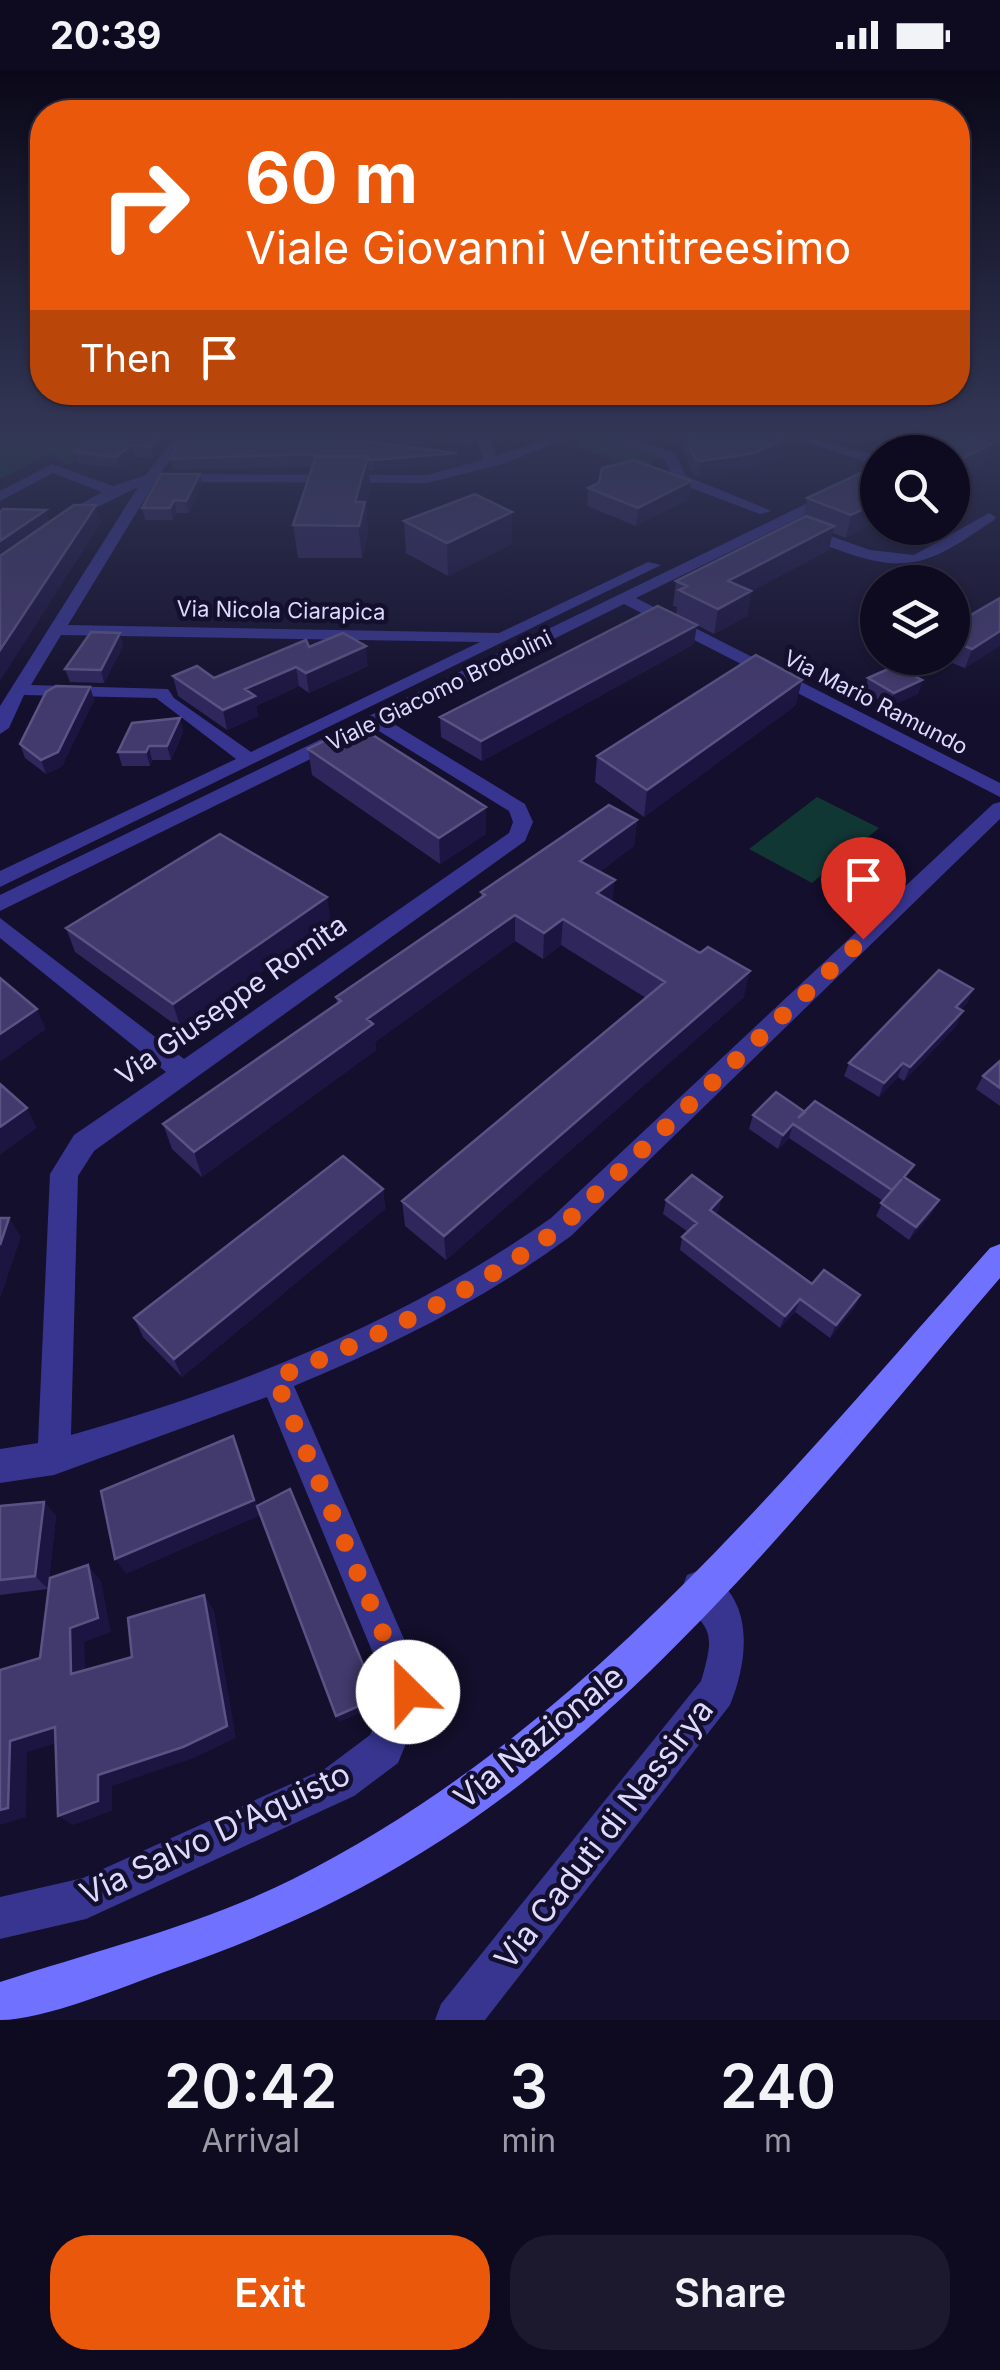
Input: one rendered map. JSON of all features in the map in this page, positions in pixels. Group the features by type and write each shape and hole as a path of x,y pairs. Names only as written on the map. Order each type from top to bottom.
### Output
{"main road":[{"name":"Via Nazionale","path":"0,2004 168,1949 308,1894 437,1818 604,1690 1000,1257"}],"street":[{"path":"0,728 121,526"},
{"name":"Viale Giacomo Brodolini","path":"0,880 503,638 749,526"},
{"name":"Viale Giacomo Brodolini","path":"0,904 624,598 753,526"},
{"path":"797,526 873,555 905,560 928,556 975,526"},
{"name":"Via Mario Ramundo","path":"624,598 1000,792"},
{"name":"Via Nicola Ciarapica","path":"57,630 503,638"},
{"path":"20,690 162,694 166,702 250,760"},
{"name":"Via Giuseppe Romita","path":"54,1459 64,1174 84,1143 182,1070 518,836 523,822 518,808 376,720"},
{"path":"0,1466 54,1459 275,1378 349,1348 518,1260 561,1227 1000,808"},
{"name":"Viale Giacomo Brodolini","path":"0,871 27,866"},
{"path":"0,926 182,1070"},
{"name":"Via Salvo D'Aquisto","path":"0,1918 86,1898 340,1782 384,1749 408,1692 275,1378"},
{"name":"Via Caduti di Nassirya","path":"457,2020 717,1692 729,1651 727,1622 700,1588"}],"green space":[{"path":"817,797 879,828 812,883 749,849"}],"building":[{"path":"0,526 22,526 0,541"},
{"path":"44,526 82,526 0,650 0,556"},
{"path":"414,526 483,526 447,543"},
{"path":"786,526 834,526 728,581 751,591 718,609 679,590 687,586 676,581"},
{"path":"1000,598 1000,631 972,649 970,616"},
{"path":"658,606 697,625 481,741 440,717"},
{"path":"91,632 120,633 101,670 65,669"},
{"path":"343,633 366,646 306,673 296,667 245,689 255,696 223,710 173,676 197,666 214,678 306,640 309,647"},
{"path":"756,655 802,680 647,790 597,756"},
{"path":"912,675 922,680 894,693 868,678"},
{"path":"56,686 90,687 58,752 41,760 20,744 46,692"},
{"path":"180,718 167,746 149,746 146,752 118,752 132,723"},
{"path":"357,725 486,807 439,838 308,749"},
{"path":"609,805 637,820 580,861 615,880 597,893 700,953 708,947 750,971 444,1236 402,1201 665,982 563,919 544,933 515,915 367,1019 373,1024 194,1152 163,1124 341,1001 336,997 485,895 481,892"},
{"path":"220,834 327,897 173,1004 66,928"},
{"path":"939,970 973,989 956,1007 963,1011 910,1067 903,1063 884,1083 849,1063"},
{"path":"0,978 37,1009 0,1034"},
{"path":"1000,1061 1000,1088 983,1076"},
{"path":"0,1084 27,1108 0,1127"},
{"path":"776,1092 804,1112 815,1101 914,1165 904,1177 939,1200 916,1227 881,1203 902,1179 892,1190 793,1124 783,1135 753,1115"},
{"path":"343,1156 383,1189 174,1359 134,1318"},
{"path":"692,1175 722,1197 710,1210 812,1284 824,1270 860,1295 836,1325 800,1299 785,1316 682,1237 697,1223 666,1200"},
{"path":"0,1218 9,1218 0,1245"},
{"path":"233,1436 254,1500 115,1559 101,1491"},
{"path":"290,1489 377,1698 336,1716 257,1506"},
{"path":"44,1502 35,1576 0,1580 0,1506"},
{"path":"88,1565 98,1618 70,1628 71,1674 132,1657 128,1618 204,1595 227,1726 183,1747 98,1775 98,1801 58,1816 55,1727 10,1741 8,1808 0,1810 0,1670 40,1658 50,1578"}],"route":[{"path":"408,1692 275,1378 349,1348 518,1260 561,1227 863,939"}]}
